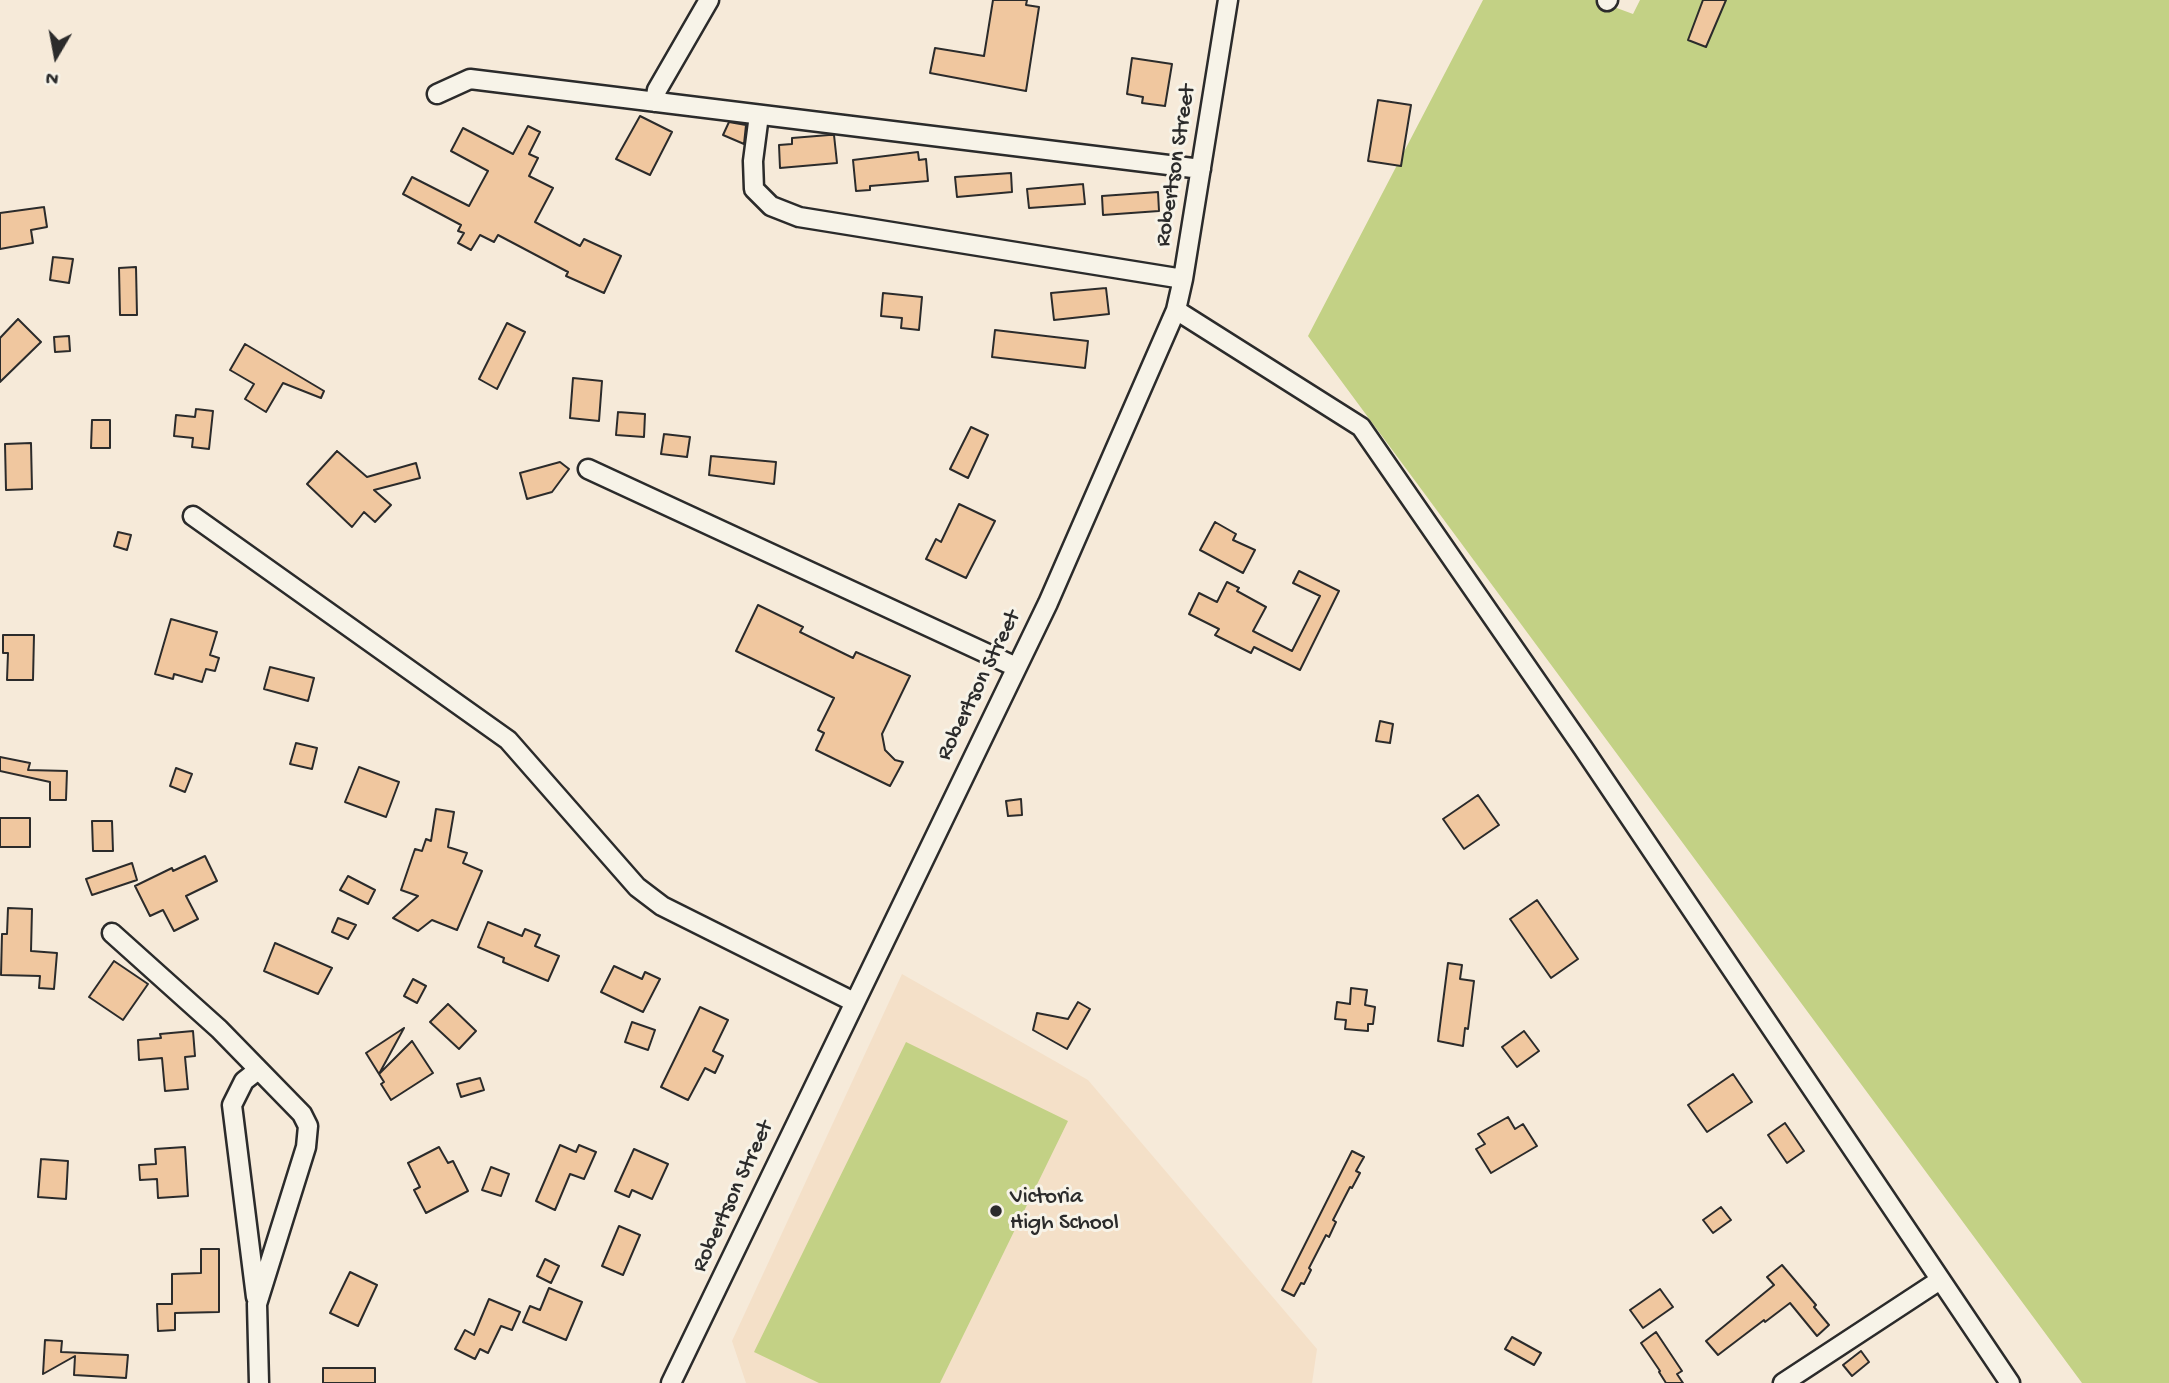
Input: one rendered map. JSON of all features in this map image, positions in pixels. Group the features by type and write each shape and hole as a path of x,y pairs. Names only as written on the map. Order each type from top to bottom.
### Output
{"street":[{"path":"655,102 657,90 709,0"},
{"name":"Robertson Street","path":"671,1383 1048,603 1176,310 1184,279 1228,0"},
{"path":"437,94 470,79 1201,169"},
{"path":"759,115 753,161 754,190 771,206 799,218 1184,279"},
{"path":"1176,310 1361,427 1583,748 2010,1383"},
{"path":"588,469 1016,667"},
{"path":"193,516 508,740 637,887 662,906 853,1002"},
{"path":"112,933 219,1029 302,1114 308,1125 308,1137 257,1304"},
{"path":"258,1070 244,1081 232,1105 257,1304 259,1383"},
{"path":"1783,1383 1940,1280"},
{"name":"Robertson Street","path":"680,1383 682,1362"}],"shaded area":[{"name":"Victoria High School","path":"902,974 1088,1080 1317,1349 1312,1383 746,1383 732,1341"}],"green space":[{"path":"1483,0 1595,0 1633,14 1640,0 2169,0 2169,1383 2082,1383 1308,336"},
{"path":"906,1042 1068,1121 940,1383 819,1383 754,1352"}],"building":[{"path":"993,0 1027,0 1026,5 1039,7 1026,91 930,73 935,48 984,56"},
{"path":"1703,0 1726,0 1706,47 1688,40"},
{"path":"1132,58 1172,64 1165,106 1142,103 1143,97 1127,94"},
{"path":"1378,100 1411,105 1401,166 1368,161"},
{"path":"640,116 672,132 650,175 616,159"},
{"path":"729,122 746,125 744,144 723,135"},
{"path":"528,126 540,132 529,154 538,158 529,176 553,188 535,222 580,246 584,239 621,256 604,293 566,276 568,272 498,235 494,242 480,235 471,250 458,243 464,233 458,231 461,225 403,194 412,177 469,206 488,171 451,151 463,128 513,154"},
{"path":"834,135 837,163 780,168 779,145 792,144 792,138"},
{"path":"918,152 919,160 926,159 928,181 870,186 870,190 856,191 853,160"},
{"path":"1011,173 1012,192 957,197 955,177"},
{"path":"1083,184 1085,204 1029,208 1027,189"},
{"path":"1158,192 1159,211 1103,215 1102,196"},
{"path":"44,207 47,227 31,230 33,243 0,249 0,213"},
{"path":"53,257 73,259 69,283 50,280"},
{"path":"136,267 137,315 120,315 119,268"},
{"path":"1106,288 1109,314 1054,320 1051,293"},
{"path":"883,293 922,297 919,330 901,328 902,318 881,316"},
{"path":"18,319 41,342 0,382 0,338"},
{"path":"507,323 525,332 497,389 479,379"},
{"path":"995,330 1088,341 1085,368 992,357"},
{"path":"69,336 70,351 55,352 54,337"},
{"path":"245,344 324,391 321,398 283,383 266,412 245,399 254,384 230,370"},
{"path":"573,378 602,381 599,421 570,418"},
{"path":"196,409 213,411 209,449 192,447 193,438 174,436 176,415 195,417"},
{"path":"618,412 645,414 644,437 616,435"},
{"path":"92,420 110,420 110,448 91,448"},
{"path":"971,427 988,435 968,478 950,469"},
{"path":"664,434 690,437 687,457 661,454"},
{"path":"31,443 32,489 6,490 5,444"},
{"path":"337,451 367,477 416,463 420,478 374,490 391,505 375,522 364,512 352,527 307,484"},
{"path":"711,456 776,462 774,484 709,475"},
{"path":"560,462 569,469 552,492 527,499 520,473"},
{"path":"959,504 995,521 966,578 926,559 936,539 941,542"},
{"path":"1215,522 1236,534 1233,540 1255,550 1243,573 1200,550"},
{"path":"118,532 131,535 127,550 114,546"},
{"path":"1299,571 1339,591 1300,670 1254,647 1251,653 1215,635 1219,629 1189,614 1199,593 1217,602 1227,582 1239,588 1237,591 1266,607 1253,631 1292,651 1320,596 1293,583"},
{"path":"758,605 803,627 800,632 853,658 856,652 910,676 882,734 885,750 895,760 903,762 890,786 816,750 824,733 818,730 834,698 736,651"},
{"path":"171,619 217,632 210,655 219,658 215,671 206,669 202,682 174,674 173,679 155,674"},
{"path":"3,635 34,635 33,680 7,680 8,653 3,653"},
{"path":"270,667 314,678 308,701 264,689"},
{"path":"1380,721 1393,724 1390,743 1376,741"},
{"path":"296,743 317,748 312,769 290,764"},
{"path":"0,757 30,763 28,770 67,771 66,800 50,800 50,782 0,771"},
{"path":"359,767 399,782 386,817 345,802"},
{"path":"176,768 192,774 185,792 170,786"},
{"path":"1478,795 1499,825 1464,849 1443,819"},
{"path":"1021,799 1022,815 1008,816 1006,801"},
{"path":"436,809 454,812 448,847 467,853 463,863 482,871 457,930 432,920 418,931 393,918 418,896 401,890 415,849 422,851 426,839 431,841"},
{"path":"0,818 30,818 30,847 0,847"},
{"path":"92,821 112,821 113,851 93,851"},
{"path":"205,856 217,881 186,896 198,919 174,931 163,910 150,916 135,886"},
{"path":"132,863 137,880 92,895 86,879"},
{"path":"348,876 375,890 368,904 340,890"},
{"path":"1537,900 1578,959 1551,978 1510,919"},
{"path":"8,908 32,909 31,951 57,953 54,989 39,988 40,976 1,975 2,934 7,934"},
{"path":"338,918 356,925 348,939 332,932"},
{"path":"488,922 522,936 525,929 540,935 535,946 559,956 548,981 503,962 504,958 478,947"},
{"path":"275,943 332,968 318,994 264,971"},
{"path":"114,961 148,984 123,1020 89,997"},
{"path":"1448,963 1462,965 1460,979 1474,981 1463,1046 1438,1041"},
{"path":"614,966 642,979 645,972 660,979 643,1012 601,992"},
{"path":"413,979 426,986 417,1003 404,996"},
{"path":"1351,988 1367,990 1365,1005 1375,1007 1373,1024 1368,1024 1368,1031 1345,1029 1346,1020 1335,1019 1337,1002 1350,1004"},
{"path":"1078,1002 1090,1009 1067,1049 1033,1030 1037,1013 1068,1019"},
{"path":"448,1004 476,1031 459,1049 430,1022"},
{"path":"700,1007 728,1020 713,1051 723,1056 715,1073 705,1068 688,1100 661,1087"},
{"path":"632,1022 655,1030 648,1050 625,1042"},
{"path":"404,1028 379,1074 366,1053"},
{"path":"193,1031 195,1056 185,1057 188,1089 165,1091 162,1058 139,1060 138,1040 161,1038 160,1034"},
{"path":"1524,1031 1539,1051 1517,1067 1502,1047"},
{"path":"412,1041 433,1073 391,1100 381,1084 384,1082 379,1074"},
{"path":"1733,1074 1752,1102 1707,1132 1688,1105"},
{"path":"480,1078 484,1090 461,1097 457,1084"},
{"path":"1508,1117 1515,1129 1523,1124 1537,1146 1491,1173 1476,1149 1485,1144 1478,1134"},
{"path":"1785,1123 1804,1151 1787,1163 1768,1135"},
{"path":"560,1145 576,1152 579,1145 596,1152 584,1179 570,1174 555,1210 536,1201"},
{"path":"185,1147 188,1196 158,1198 157,1179 140,1180 139,1165 156,1164 155,1149"},
{"path":"439,1147 448,1163 453,1161 468,1191 426,1213 414,1190 420,1187 408,1163"},
{"path":"634,1149 668,1164 652,1199 632,1190 629,1197 615,1191"},
{"path":"1352,1151 1364,1157 1356,1171 1360,1173 1333,1220 1336,1222 1329,1237 1326,1235 1304,1284 1301,1283 1294,1296 1282,1290"},
{"path":"41,1159 68,1161 66,1199 38,1197"},
{"path":"491,1167 509,1174 501,1196 482,1190"},
{"path":"1721,1207 1731,1220 1713,1233 1703,1220"},
{"path":"619,1226 640,1235 623,1275 602,1266"},
{"path":"201,1249 219,1249 219,1312 175,1313 175,1330 158,1331 157,1304 172,1304 172,1274 201,1273"},
{"path":"545,1259 559,1266 551,1283 537,1276"},
{"path":"1782,1265 1829,1325 1817,1336 1790,1303 1718,1355 1706,1341 1774,1285 1767,1277"},
{"path":"350,1272 377,1285 358,1326 330,1313"},
{"path":"549,1288 582,1302 566,1340 523,1322 530,1306 540,1310"},
{"path":"1660,1289 1673,1307 1643,1328 1630,1310"},
{"path":"489,1299 520,1312 512,1330 501,1326 488,1353 480,1349 475,1359 455,1349 465,1330 474,1335"},
{"path":"1656,1332 1682,1371 1677,1374 1683,1383 1666,1383 1641,1343"},
{"path":"1512,1337 1541,1353 1534,1365 1505,1349"},
{"path":"45,1340 62,1341 61,1352 128,1355 126,1378 74,1375 75,1356 43,1374"},
{"path":"1861,1351 1869,1362 1852,1376 1843,1365"},
{"path":"323,1368 375,1368 375,1383 323,1383"}],"place":[{"name":"Victoria High School","path":"996,1211"}]}
